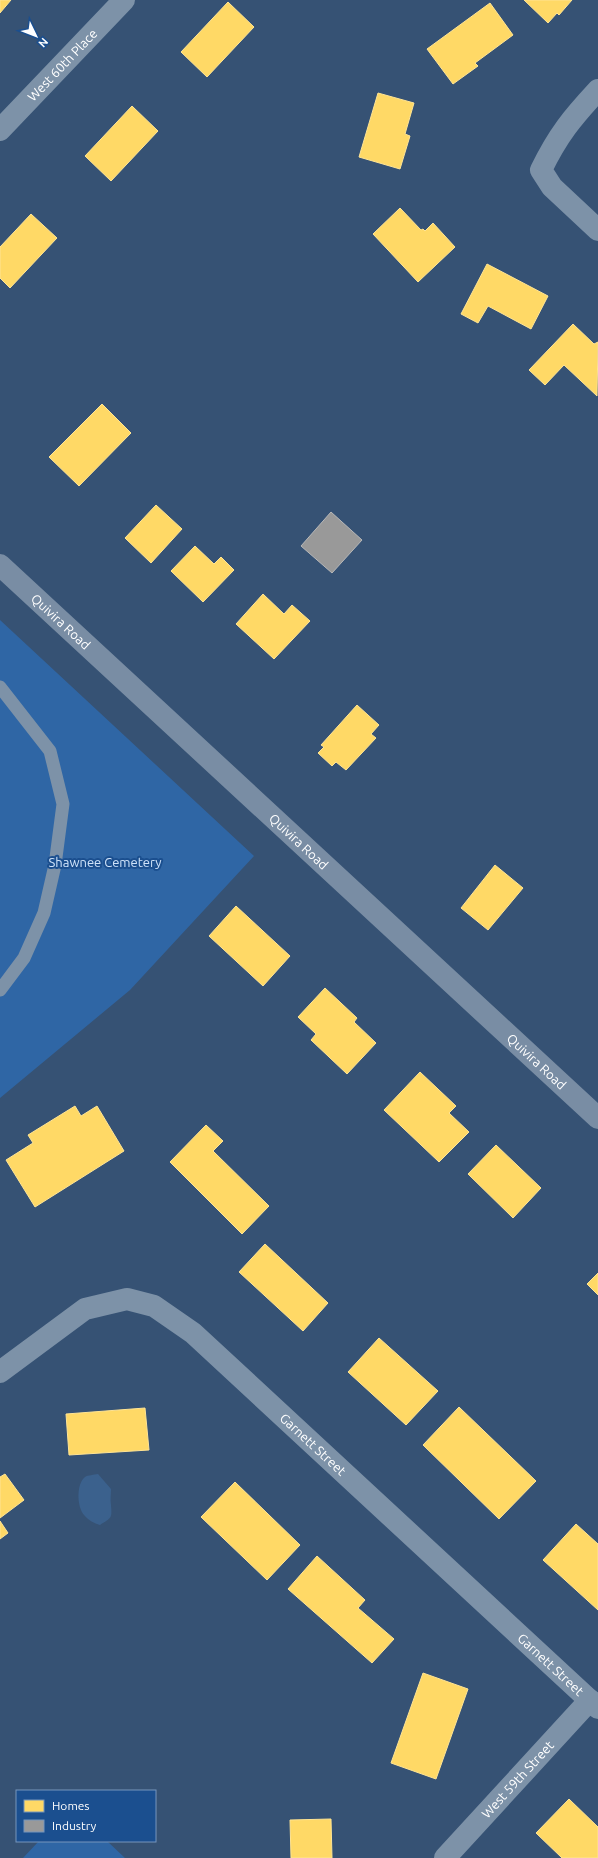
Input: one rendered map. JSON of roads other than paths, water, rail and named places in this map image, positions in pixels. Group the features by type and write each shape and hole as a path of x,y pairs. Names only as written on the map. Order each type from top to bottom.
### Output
{"main road":[{"name":"Quivira Road","path":"0,565 598,1118"}],"street":[{"name":"West 60th Place","path":"0,130 124,0"},
{"path":"598,90 570,119 554,144 541,170 552,187 598,230"},
{"name":"Garnett Street","path":"0,1372 85,1309 127,1299 154,1306 192,1333 594,1704"},
{"name":"West 59th Street","path":"445,1858 594,1704"}],"lane":[{"path":"0,687 50,751 63,804 55,865 44,913 24,958 0,990"}],"park label":[{"name":"Shawnee Cemetery","path":"105,862"}]}
